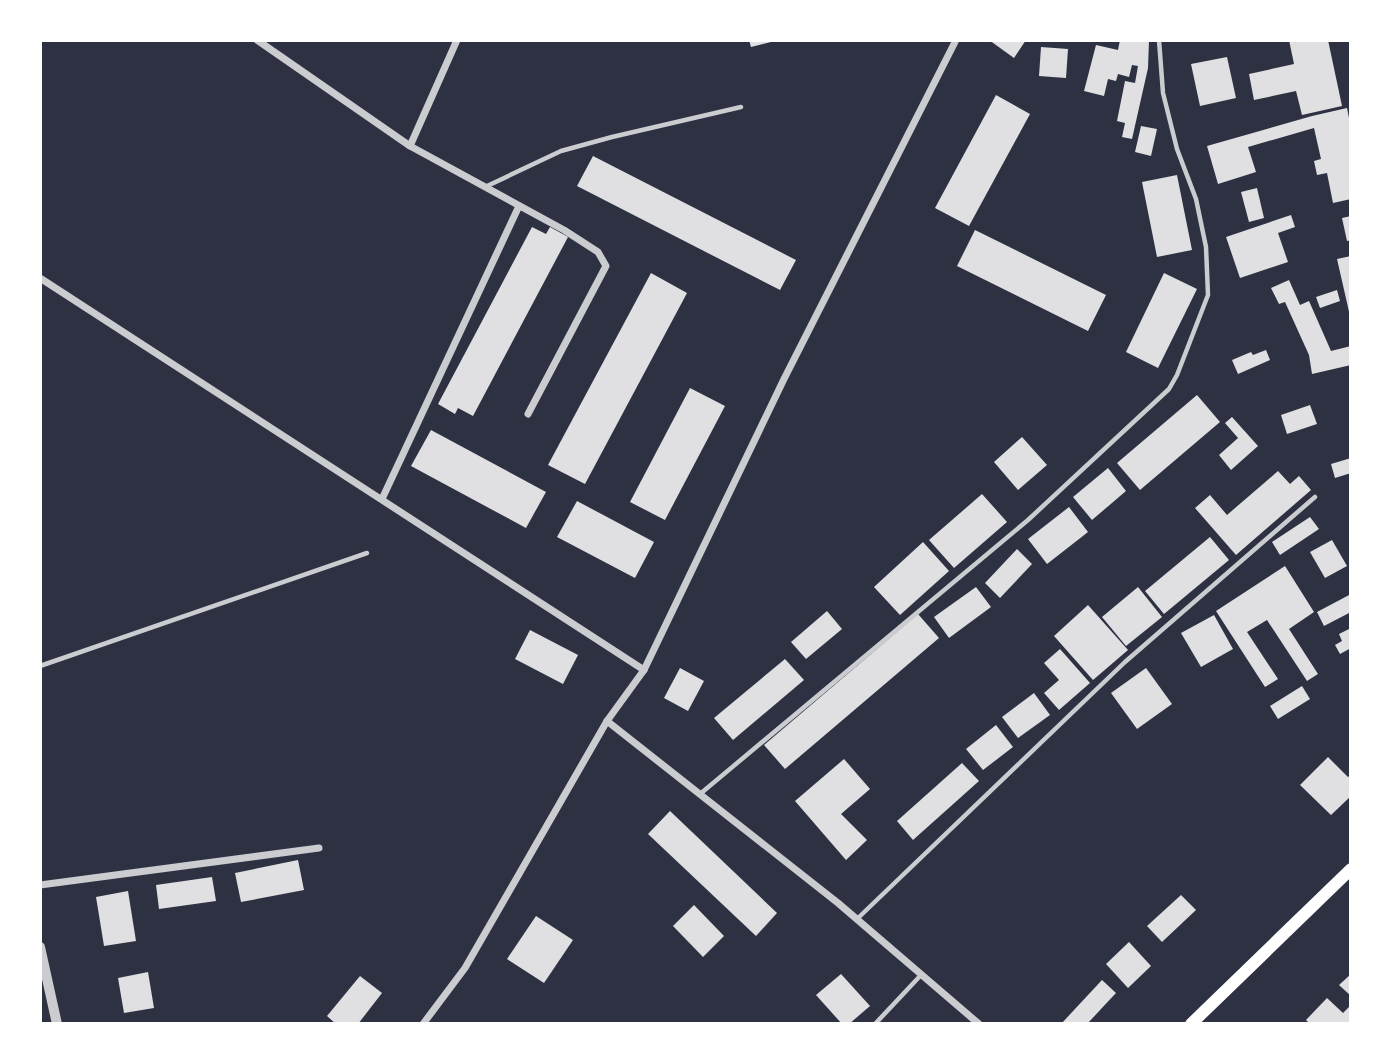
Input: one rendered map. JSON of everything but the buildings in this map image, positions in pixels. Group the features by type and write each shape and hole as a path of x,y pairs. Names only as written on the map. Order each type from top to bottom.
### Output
{"main road":[{"path":"1191,1024 1351,869"}],"street":[{"path":"257,40 410,146 564,230 598,252 606,266 528,414"},
{"path":"410,146 457,40"},
{"path":"423,1024 465,968 607,720 644,670 784,379 956,40"},
{"path":"382,499 519,206"},
{"path":"40,278 644,670"},
{"path":"607,720 857,919 979,1024"},
{"path":"40,885 319,848"},
{"path":"40,947 57,1024"}],"lane":[{"path":"700,794 1028,520 1169,389 1208,295 1206,247 1196,199 1177,149 1163,93 1159,40"},
{"path":"484,187 561,152 612,136 741,107"},
{"path":"857,919 1125,662 1315,497"},
{"path":"40,666 367,553"},
{"path":"875,1024 922,975"}]}
